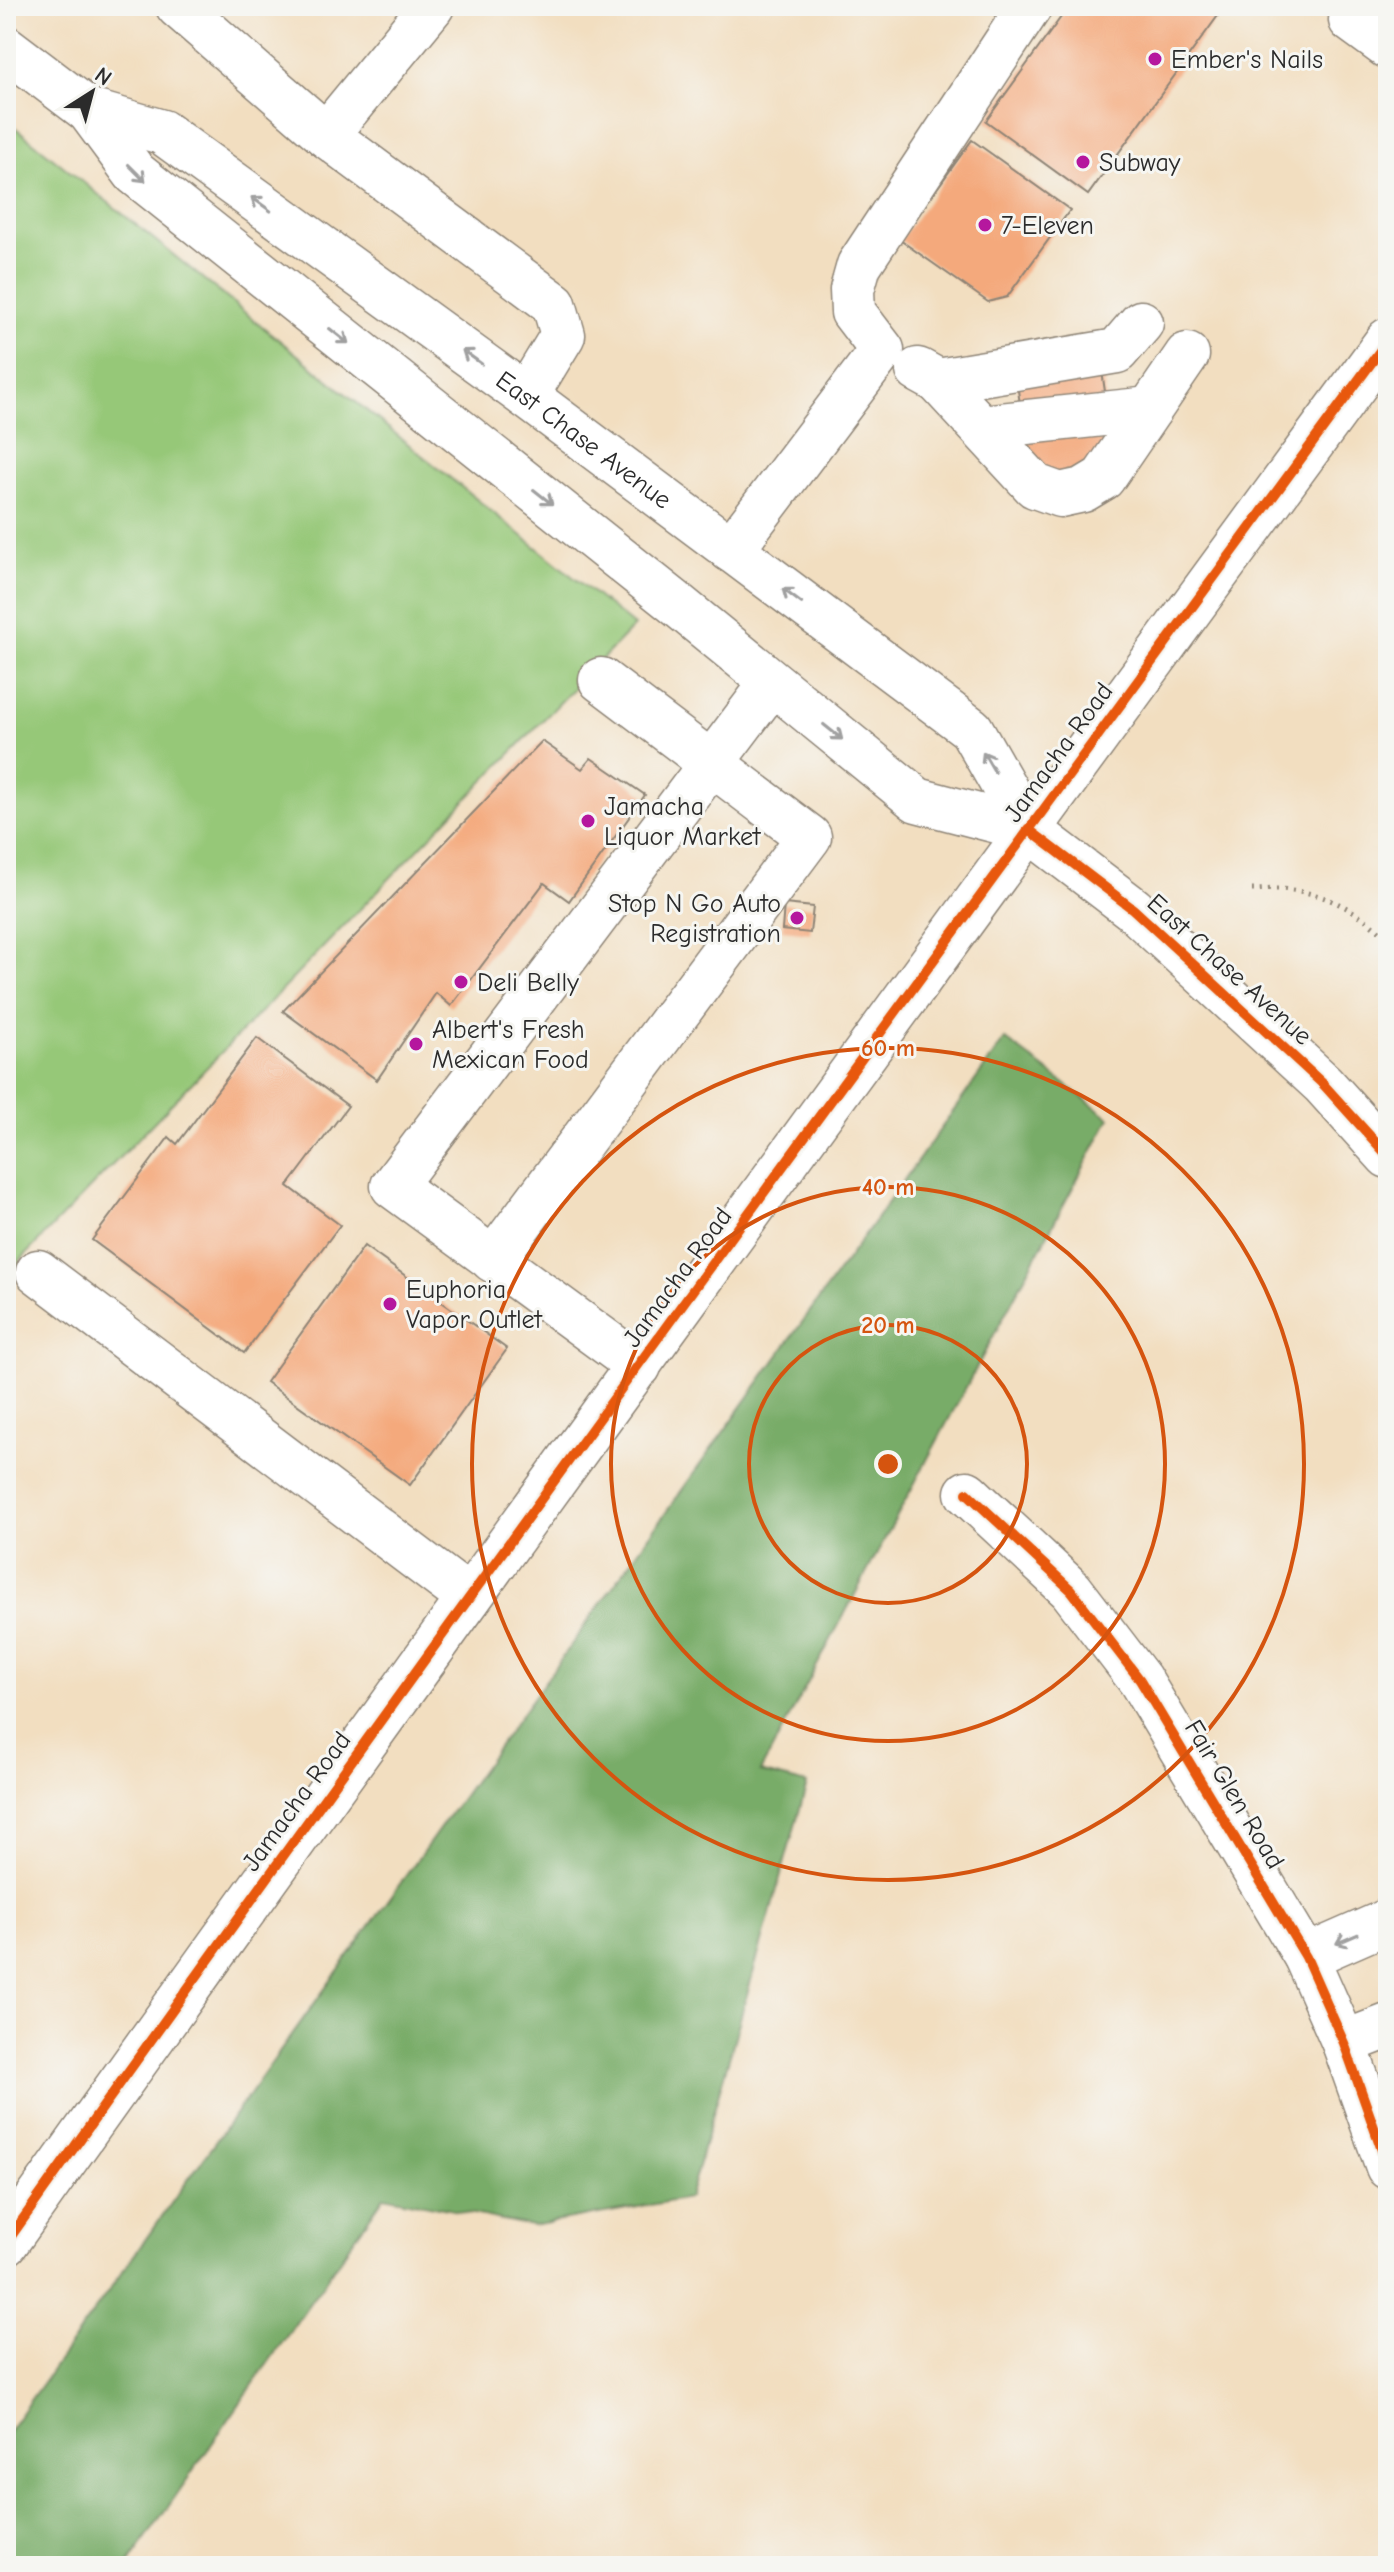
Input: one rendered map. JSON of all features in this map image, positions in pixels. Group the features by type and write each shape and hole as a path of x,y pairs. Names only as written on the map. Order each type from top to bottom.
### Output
{"main road":[{"path":"178,6 326,135 554,304 563,335 526,396"},
{"path":"326,135 432,6"},
{"path":"1030,6 859,265 852,290 853,312 882,350 938,381 1035,486 1060,495 1083,490 1103,478 1187,355"},
{"path":"1351,20 1388,47"},
{"name":"East Chase Avenue","path":"6,48 89,111 135,173 673,601 917,800 1028,829 1133,909 1323,1084 1388,1156"},
{"name":"East Chase Avenue","path":"89,111 162,132 526,396 971,729 1028,829"},
{"path":"938,381 1117,351 1141,323"},
{"name":"Jamacha Road","path":"6,2243 469,1598 1388,340"},
{"path":"731,550 882,350"},
{"path":"981,427 1150,409"},
{"path":"493,1260 809,837 601,680"},
{"path":"639,1366 393,1186 772,683"},
{"path":"38,1272 469,1598"},
{"name":"Fair Glen Road","path":"967,1493 1071,1590 1140,1680 1306,1957 1344,2043 1388,2167"},
{"path":"1306,1957 1388,1921"},
{"path":"1344,2043 1388,2026"}],"path":[{"path":"1252,890 1292,890 1342,904 1388,939"}],"green space":[{"path":"6,120 634,626 6,1275"},
{"path":"1005,1039 1110,1118 760,1772 807,1784 689,2198 532,2226 384,2196 127,2566 6,2566 6,2434"}],"building":[{"path":"1069,6 1225,6 1088,195 986,121"},
{"name":"7-Eleven","path":"972,140 1070,210 1007,297 988,302 900,240"},
{"path":"1102,371 1114,453 1103,470 1044,479 1029,467 1017,383"},
{"path":"542,741 582,769 591,758 645,795 569,901 544,883 451,1006 436,993 377,1080 283,1011"},
{"name":"Stop N Go Auto Registration","path":"784,904 813,907 810,933 782,930"},
{"path":"257,1038 348,1106 288,1186 340,1225 244,1353 92,1240 169,1137 177,1144"},
{"path":"364,1246 507,1349 410,1485 266,1382"}],"cycle path":[{"path":"6,2243 521,1527 1388,340"},
{"path":"1028,829 1133,909 1323,1084 1388,1156"},
{"path":"967,1493 1071,1590 1140,1680 1306,1957 1344,2043 1388,2167"}],"place":[{"name":"Ember's Nails","path":"1155,59"},
{"name":"Subway","path":"1083,162"},
{"name":"7-Eleven","path":"985,225"},
{"name":"Jamacha Liquor Market","path":"588,821"},
{"name":"Stop N Go Auto Registration","path":"797,918"},
{"name":"Deli Belly","path":"461,982"},
{"name":"Albert's Fresh Mexican Food","path":"416,1044"},
{"name":"Euphoria Vapor Outlet","path":"390,1304"}]}
